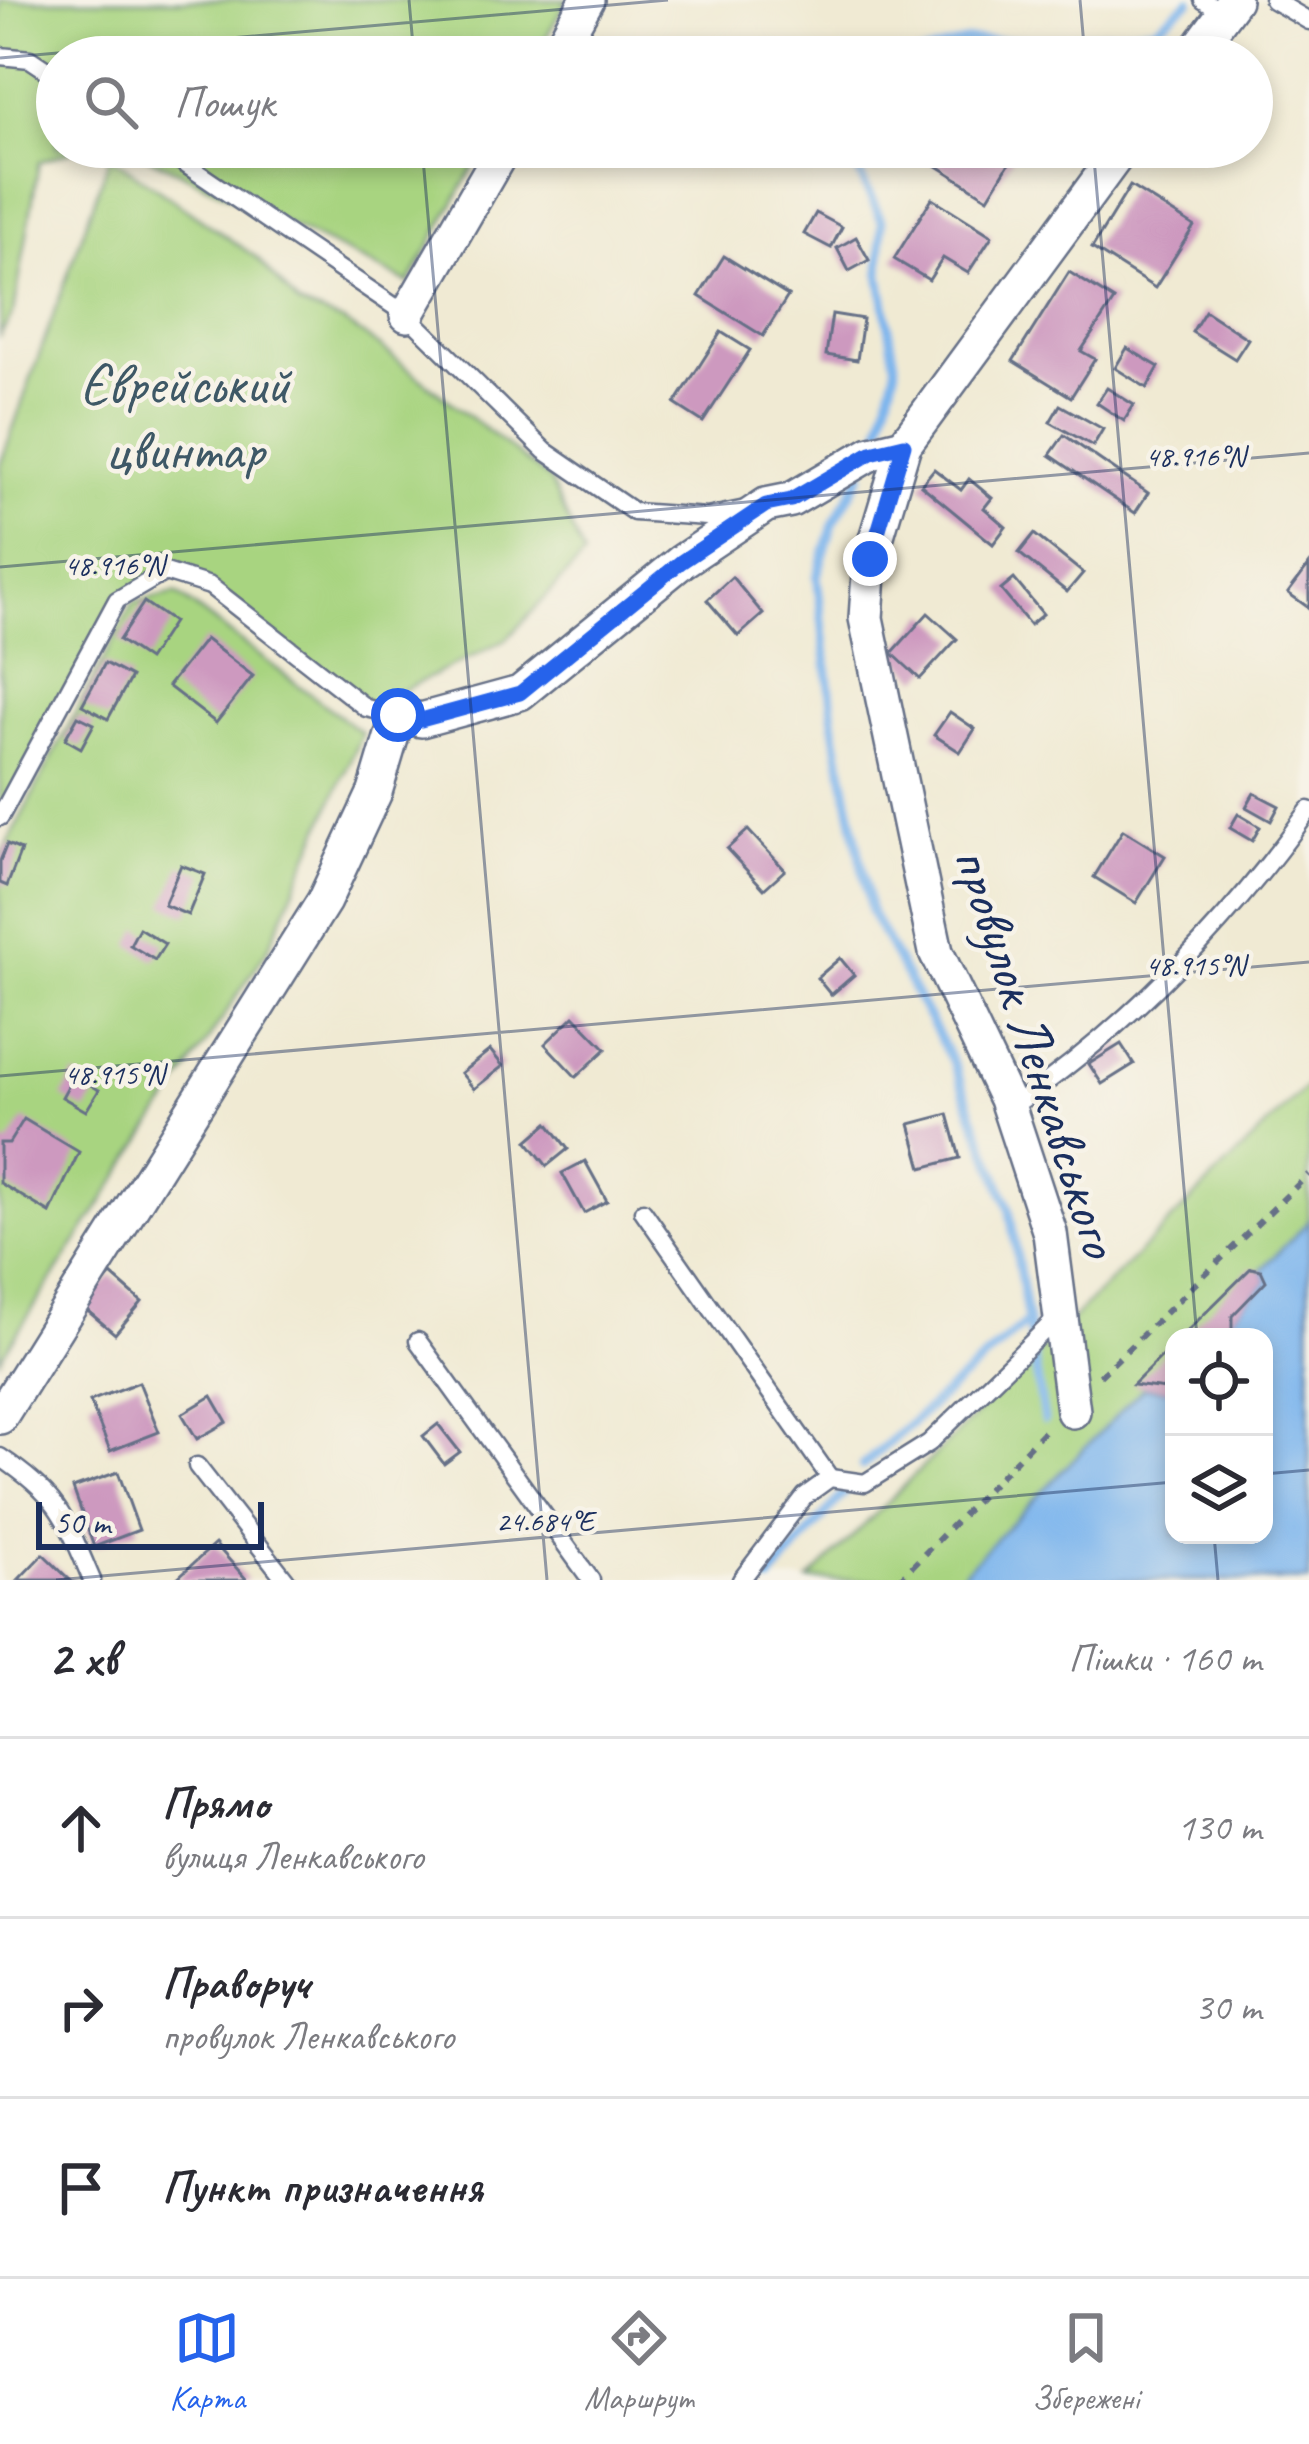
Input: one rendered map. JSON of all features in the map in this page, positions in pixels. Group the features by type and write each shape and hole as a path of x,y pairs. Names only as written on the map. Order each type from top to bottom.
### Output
{"street":[{"path":"567,36 587,0"},
{"path":"1204,36 1221,5"},
{"path":"407,315 492,168"},
{"path":"0,1418 324,901 375,793 398,715 421,720 520,693 681,562 766,505 791,500 871,453 904,445 1108,168"},
{"name":"провулок Ленкавського","path":"904,445 870,559 866,618 936,952 1009,1109 1050,1233 1073,1411"}],"lane":[{"path":"1273,0 1309,21"},
{"path":"0,56 36,63"},
{"path":"191,168 407,315 544,451 634,512 706,517 766,505"},
{"path":"0,817 117,600 164,572 210,586 366,708 398,715"},
{"path":"1009,1109 1073,1066 1147,1003 1309,810"},
{"path":"643,1211 830,1478"},
{"path":"741,1580 806,1496 830,1478 865,1483 929,1443 1063,1312"},
{"path":"418,1341 591,1580"},
{"path":"0,1457 43,1486 63,1514 92,1580"},
{"path":"197,1466 286,1580"}],"green space":[{"path":"0,0 567,0 547,36 36,36 38,168 14,312 0,335"},
{"name":"Єврейський цвинтар","path":"106,168 127,168 257,258 299,305 342,321 378,345 549,479 584,556 506,640 366,708 210,586 164,572 117,600 0,817 0,465"},
{"path":"171,168 473,168 409,283"},
{"path":"176,593 362,733 269,947 0,1359 0,857 133,603"},
{"path":"1309,1084 1309,1580 809,1580"}],"water":[{"path":"1309,1221 1309,1580 956,1580 1143,1388 1165,1389 1165,1544 1273,1544 1273,1328 1232,1328 1232,1316 1266,1281 1261,1270"}],"building":[{"path":"941,168 1006,168 988,198"},
{"path":"1130,186 1194,226 1155,288 1092,248"},
{"path":"932,198 992,236 968,273 943,258 929,280 894,259"},
{"path":"816,213 842,227 831,248 804,234"},
{"path":"856,237 869,260 849,271 837,248"},
{"path":"724,256 788,296 763,336 699,296"},
{"path":"1069,272 1114,300 1081,351 1095,359 1071,397 1013,361"},
{"path":"1205,311 1248,339 1235,359 1192,332"},
{"path":"832,314 863,319 857,360 826,355"},
{"path":"721,332 750,350 703,422 675,404"},
{"path":"1127,348 1159,367 1147,388 1115,368"},
{"path":"1107,388 1134,405 1124,421 1097,403"},
{"path":"1060,405 1103,429 1093,446 1050,422"},
{"path":"1064,435 1148,493 1135,513 1050,455"},
{"path":"934,469 961,490 969,479 992,498 984,508 1006,527 993,544 921,485"},
{"path":"1034,534 1083,573 1067,592 1019,553"},
{"path":"1309,565 1309,608 1288,593"},
{"path":"732,577 763,614 738,636 707,600"},
{"path":"1014,579 1043,614 1030,625 1001,590"},
{"path":"144,602 173,622 148,660 119,640"},
{"path":"928,613 957,639 920,679 892,653"},
{"path":"205,639 253,676 216,723 168,686"},
{"path":"105,663 131,677 108,719 82,705"},
{"path":"950,712 975,729 960,752 934,735"},
{"path":"78,716 94,724 81,748 65,739"},
{"path":"1254,793 1279,806 1271,821 1246,807"},
{"path":"1238,814 1260,827 1252,841 1230,828"},
{"path":"748,830 785,870 764,889 727,849"},
{"path":"1123,830 1165,856 1136,903 1094,877"},
{"path":"7,844 21,850 7,886 0,883 0,861"},
{"path":"181,865 205,874 188,915 164,905"},
{"path":"139,928 165,944 155,960 130,945"},
{"path":"840,958 854,975 831,995 817,978"},
{"path":"574,1016 606,1049 576,1077 545,1044"},
{"path":"1121,1044 1134,1064 1102,1084 1089,1064"},
{"path":"490,1050 503,1066 474,1089 461,1073"},
{"path":"74,1075 99,1090 86,1111 62,1097"},
{"path":"948,1114 960,1158 922,1168 910,1124"},
{"path":"24,1119 79,1152 50,1213 0,1183 0,1143 9,1143"},
{"path":"548,1123 568,1149 547,1166 527,1141"},
{"path":"585,1161 607,1201 584,1213 562,1173"},
{"path":"1251,1268 1261,1270 1266,1281 1232,1316 1232,1328 1190,1328"},
{"path":"111,1275 142,1302 115,1334 83,1307"},
{"path":"1165,1353 1165,1389 1133,1385"},
{"path":"139,1382 159,1432 110,1451 90,1401"},
{"path":"212,1396 227,1422 197,1439 182,1414"},
{"path":"438,1424 460,1452 444,1464 423,1436"},
{"path":"118,1472 139,1530 94,1547 73,1488"},
{"path":"215,1544 247,1580 175,1580"},
{"path":"43,1554 70,1580 18,1580"}],"waterway":[{"path":"1091,36 1154,29 1190,1"},
{"path":"857,168 882,221 880,275 896,368 879,435"},
{"path":"862,473 833,524 817,576 835,733 871,912 954,1065 1009,1207 1044,1420"},
{"path":"862,1466 1028,1321"},
{"path":"769,1580 844,1493"}],"route":[{"path":"398,715 421,720 520,693 681,562 766,505 791,500 871,453 904,445 870,559"}]}
